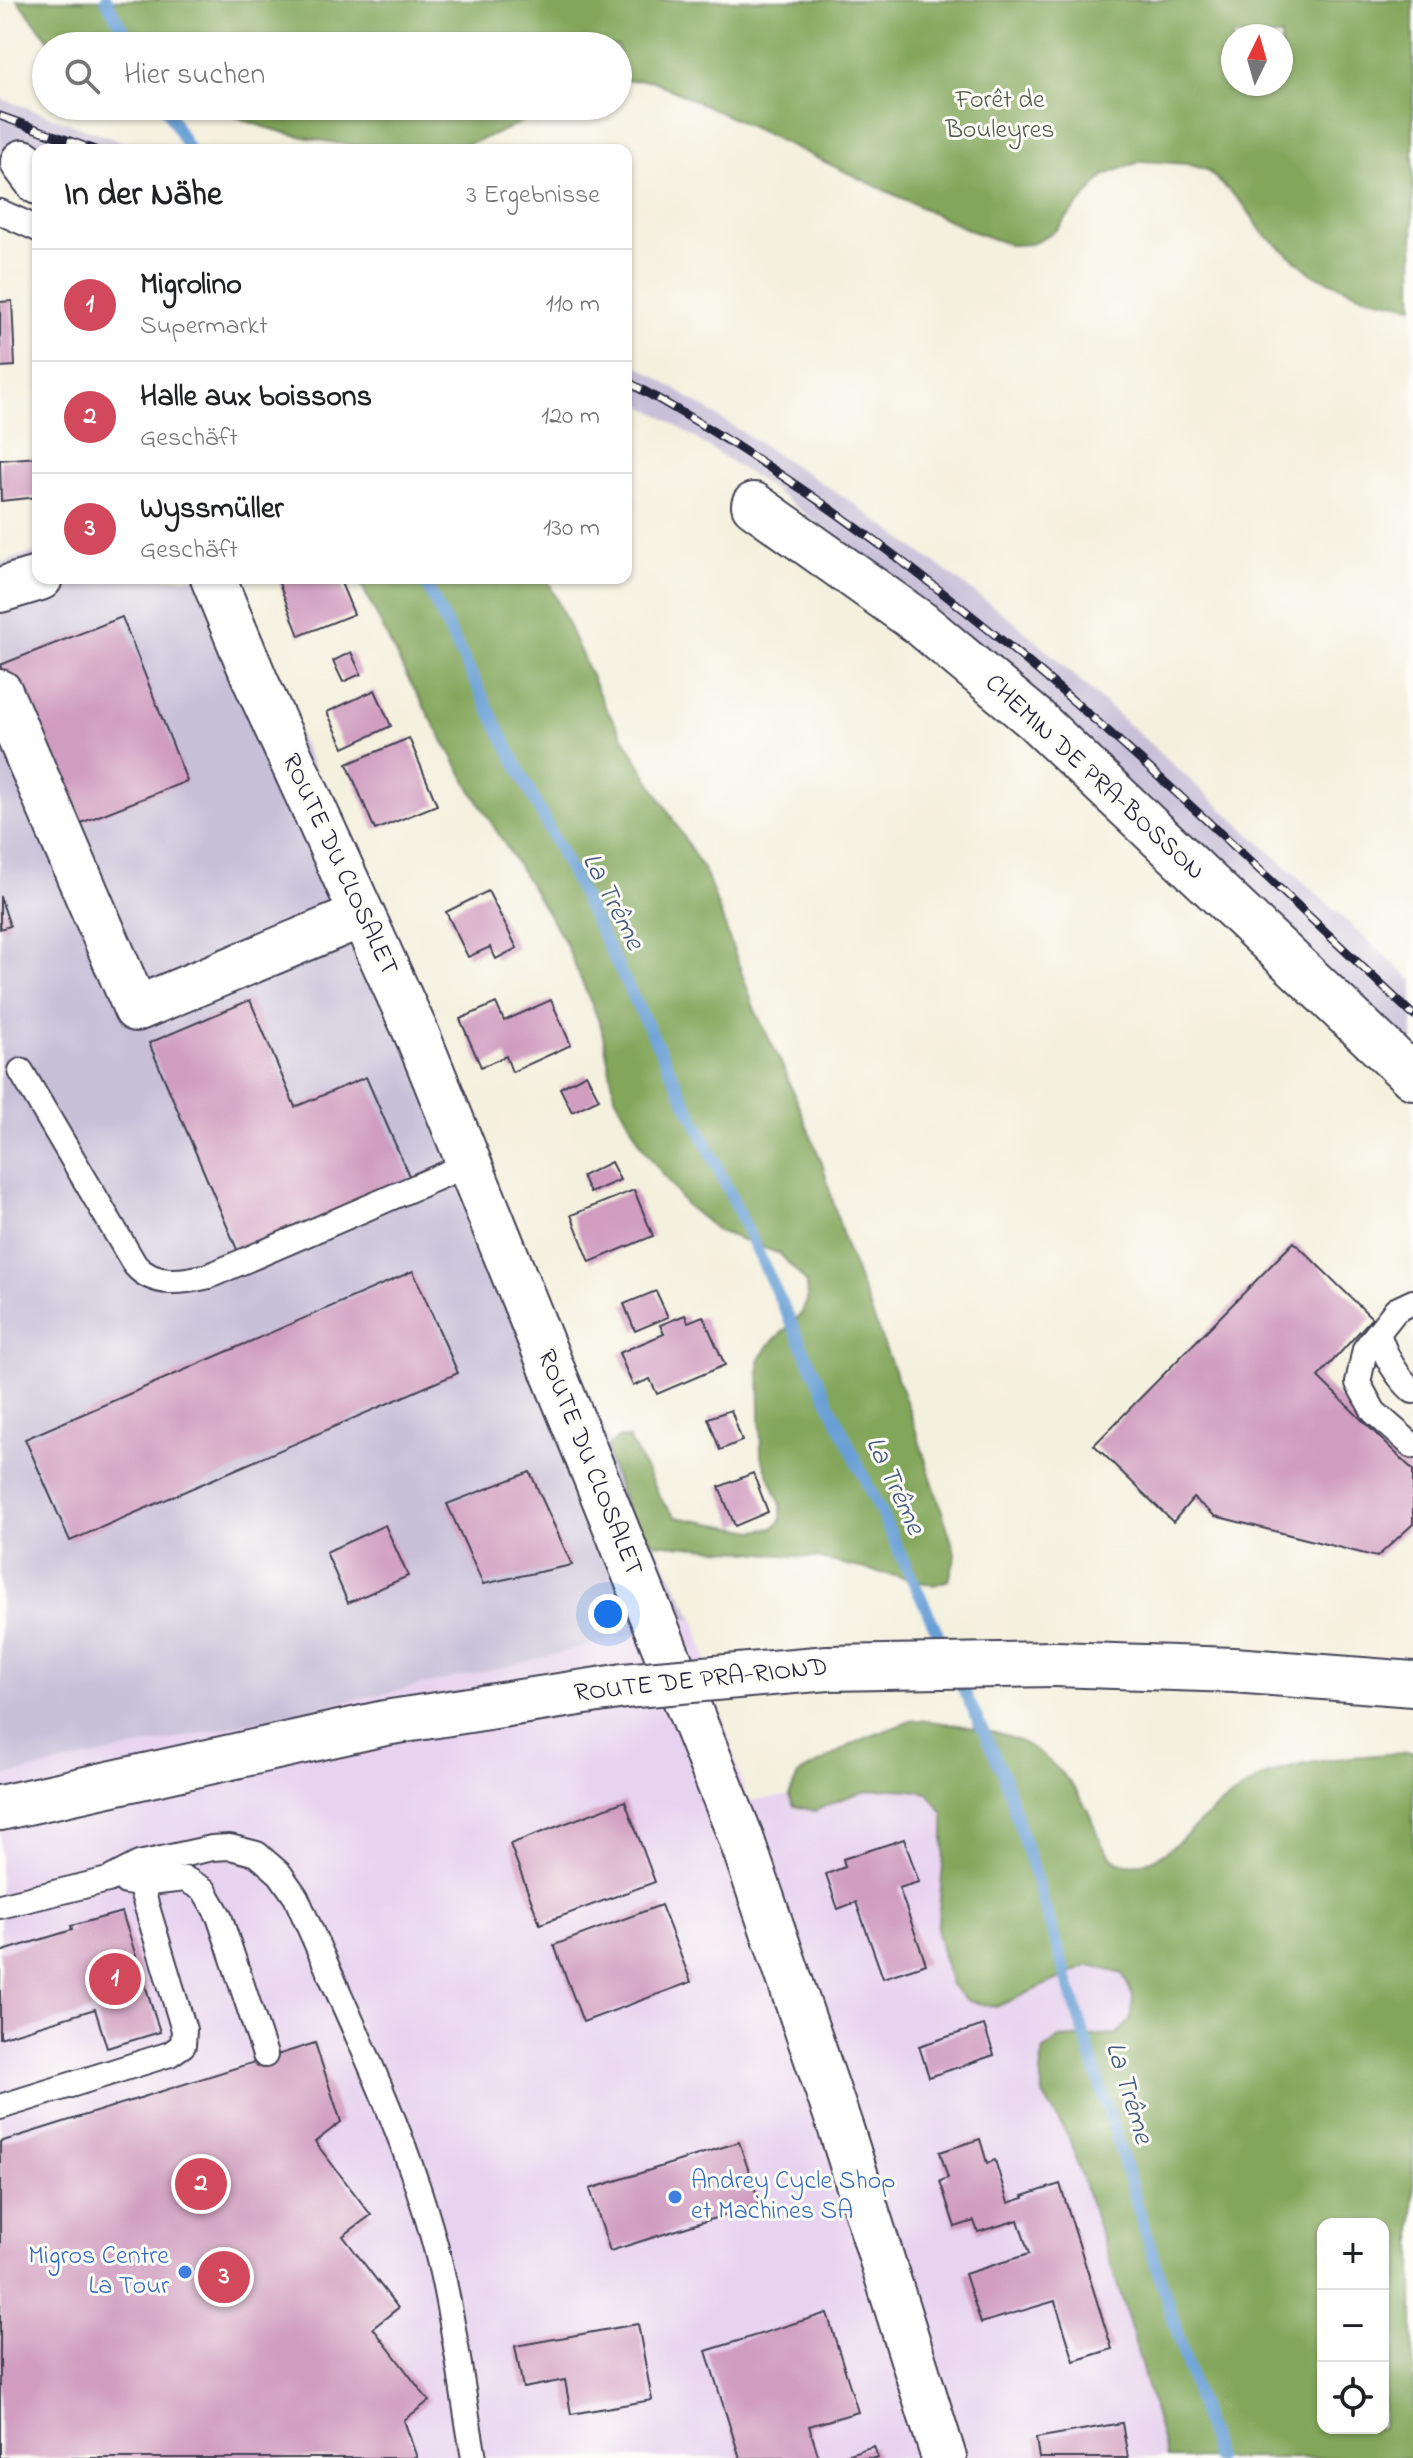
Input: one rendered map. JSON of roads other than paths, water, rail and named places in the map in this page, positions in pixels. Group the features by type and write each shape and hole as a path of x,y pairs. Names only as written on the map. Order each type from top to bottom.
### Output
{"street":[{"name":"CHEMIN DE PRA-BOSSON","path":"754,505 920,623 1035,719 1413,1077"},
{"path":"0,590 32,580"},
{"name":"ROUTE DU CLOSALET","path":"215,584 256,682 418,1037 740,1835 842,2132 944,2458"},
{"path":"0,692 136,1009 362,915"},
{"name":"ROUTE DE PRA-RIOND","path":"0,1808 385,1723 624,1686 828,1668 1055,1664 1234,1670 1413,1684"}],"lane":[{"path":"0,212 32,226"},
{"path":"21,1071 135,1265 151,1279 175,1281 209,1276 469,1164"},
{"path":"1413,1302 1396,1310 1365,1349 1358,1383 1374,1412 1413,1446"},
{"path":"1378,1333 1385,1356 1413,1391"},
{"path":"0,1906 108,1880 139,1864 212,1848 230,1847 257,1854 280,1874 296,1897 377,2082 416,2186 439,2260 474,2458"},
{"path":"108,1880 140,1884 185,1879 196,1883 212,1900 265,2055"},
{"path":"0,2107 170,2054 183,2045 184,2030 140,1884"}],"waterway":[{"name":"La Trême","path":"106,0 124,32"},
{"name":"La Trême","path":"173,120 186,144"},
{"name":"La Trême","path":"426,584 700,1130 949,1657"},
{"name":"La Trême","path":"956,1674 1003,1773 1216,2458"}],"railway":[{"path":"0,116 78,144"},
{"path":"632,385 735,445 840,516 942,592 1040,672 1135,756 1413,1015"}],"place":[{"name":"Migrolino","path":"115,1979"},
{"name":"Halle aux boissons","path":"201,2184"},
{"name":"Andrey Cycle Shop et Machines SA","path":"675,2197"},
{"name":"Migros Centre La Tour","path":"185,2272"},
{"name":"Wyssmüller","path":"224,2277"}],"park label":[{"name":"Forêt de Bouleyres","path":"1000,116"}]}
